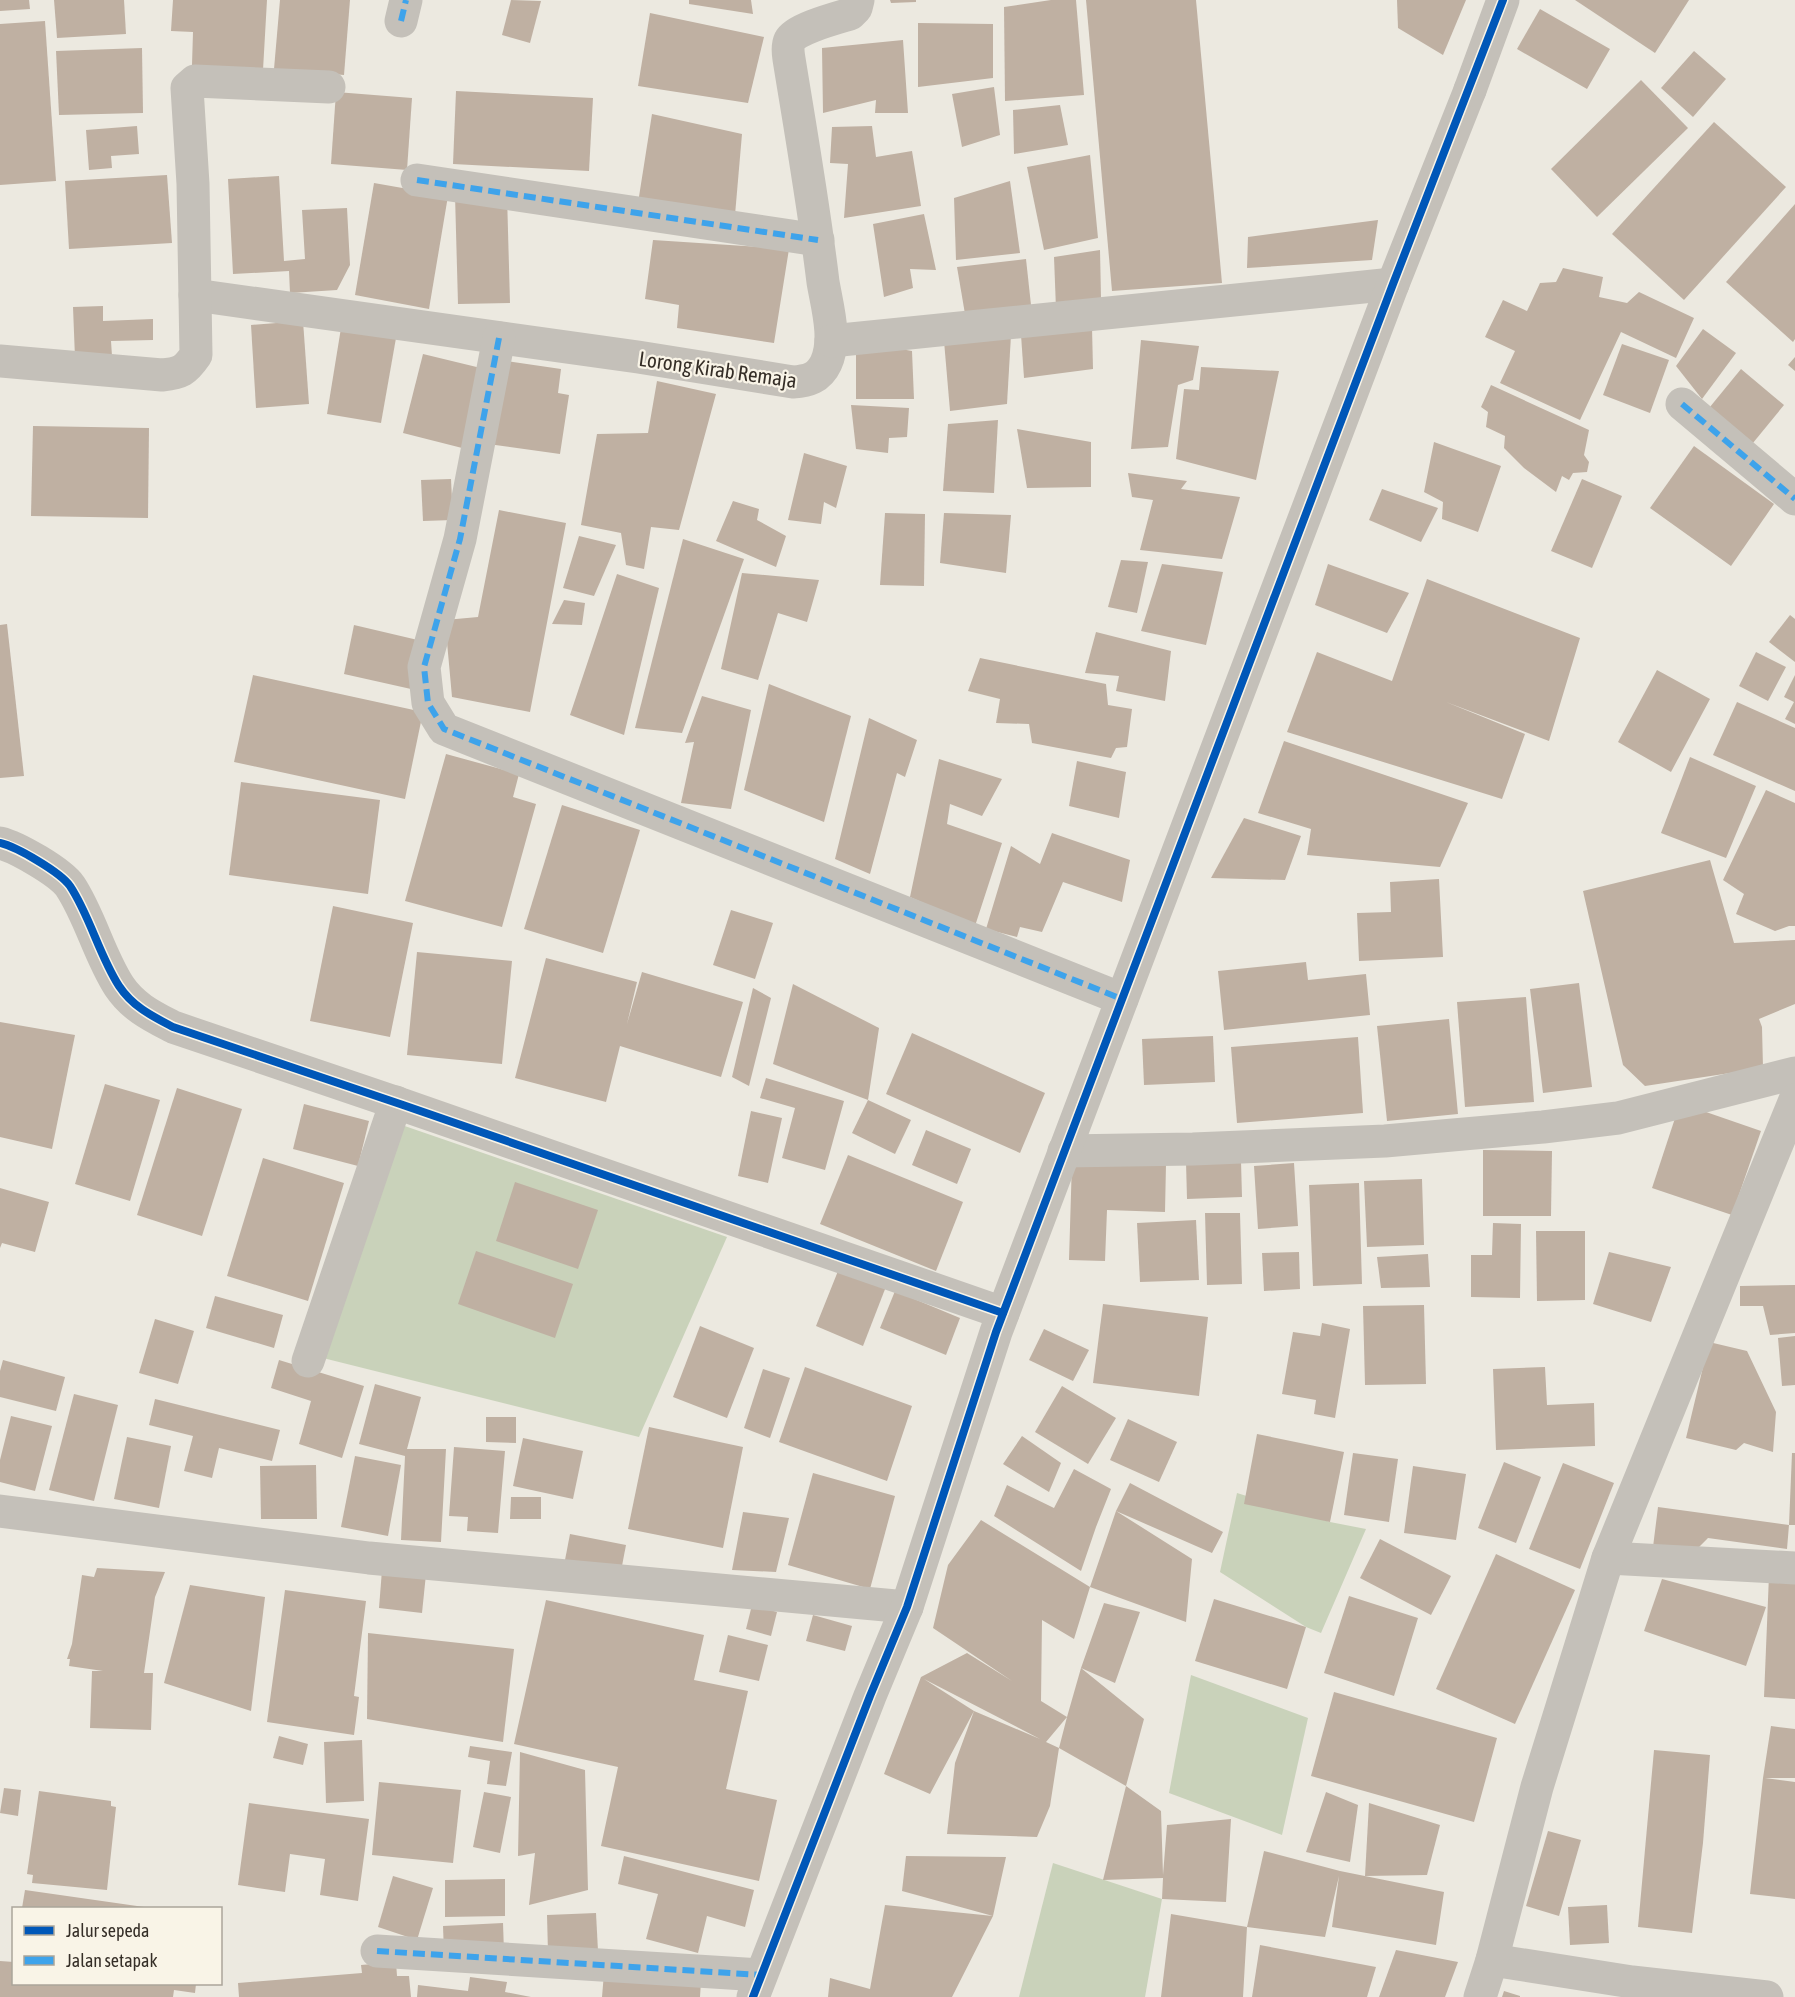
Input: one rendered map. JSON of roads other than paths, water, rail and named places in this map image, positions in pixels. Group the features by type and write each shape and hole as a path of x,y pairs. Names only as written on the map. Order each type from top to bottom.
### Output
{"street":[{"name":"Lorong Kirab Remaja","path":"195,295 793,382 808,381 817,376 826,363 831,341 788,46 791,38 798,32 850,14 856,8 858,0"},
{"path":"377,1951 757,1986 907,1607 1003,1313 1503,0"},
{"path":"0,361 162,375 177,373 188,367 196,355 193,184 187,96 190,84 195,81 330,87"},
{"path":"417,180 818,240"},
{"path":"831,341 1393,284"},
{"path":"499,338 460,539 424,667 428,703 444,729 1122,999"},
{"path":"1682,404 1795,499"},
{"path":"0,843 41,862 69,885 119,987 144,1013 173,1027 1003,1313"},
{"path":"1064,1151 1373,1142 1544,1127 1618,1118 1795,1073"},
{"path":"1480,1997 1492,1960 1537,1787 1608,1557 1795,1100"},
{"path":"308,1361 396,1102"},
{"path":"0,1511 369,1558 907,1607"},
{"path":"1608,1557 1795,1568"},
{"path":"1492,1960 1632,1982 1767,1997"}]}
